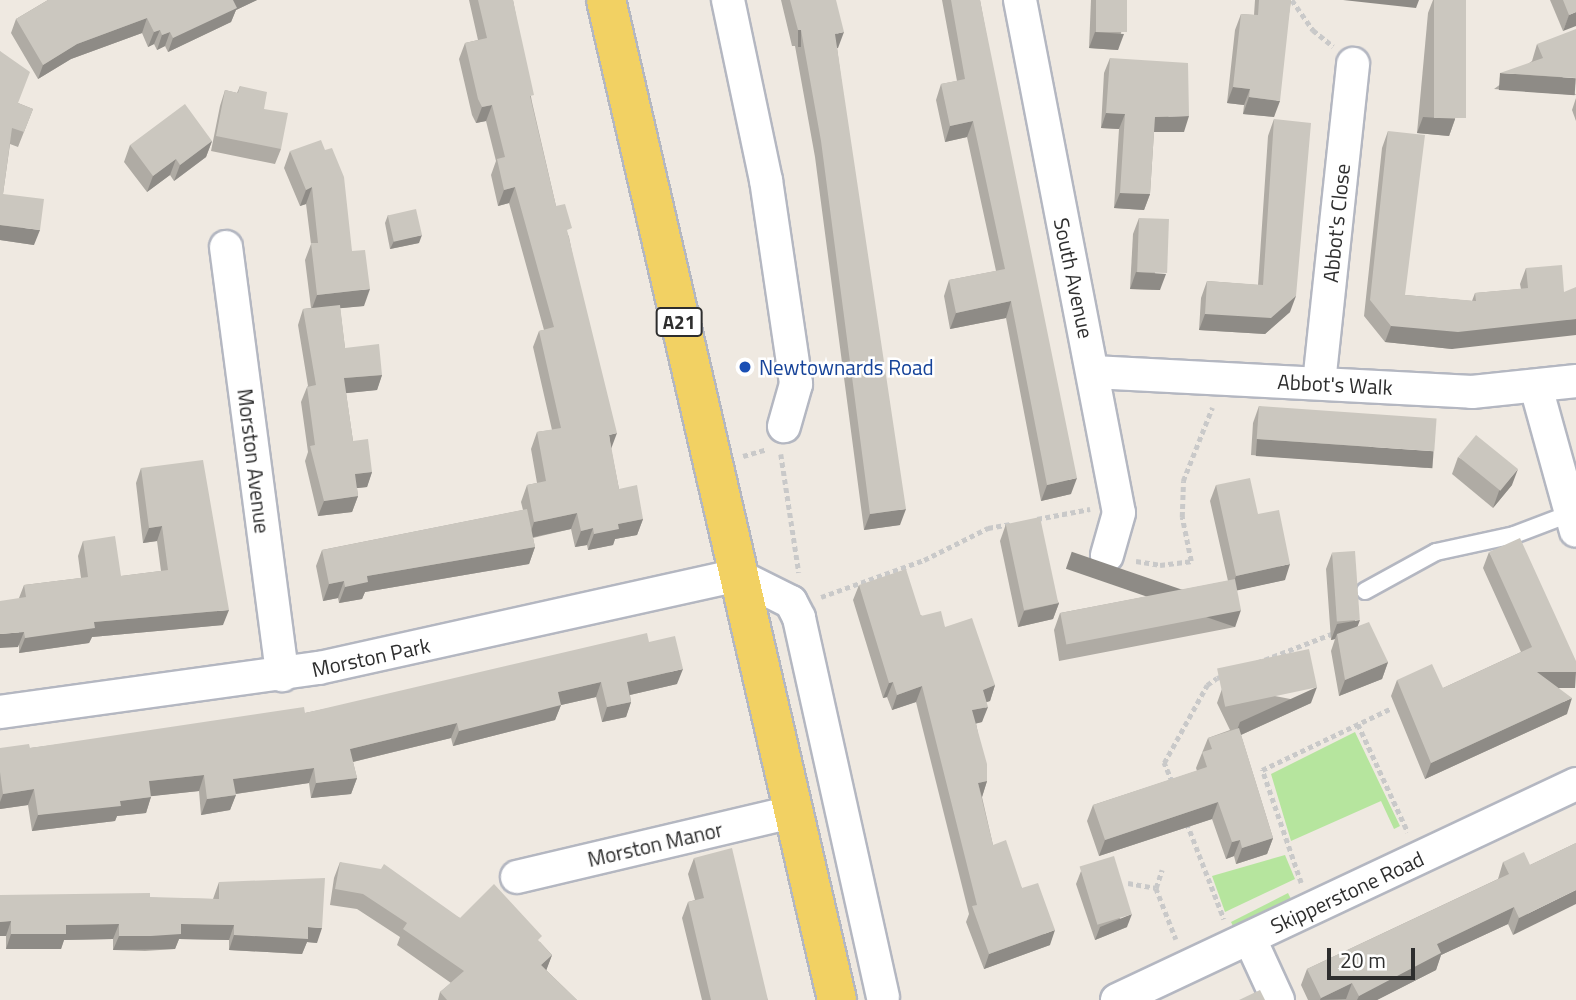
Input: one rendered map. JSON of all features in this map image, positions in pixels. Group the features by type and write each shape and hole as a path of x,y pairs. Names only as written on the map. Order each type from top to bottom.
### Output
{"main road":[{"name":"A21","path":"606,0 837,1000"}],"street":[{"path":"727,0 766,180 796,384 784,426"},
{"name":"South Avenue","path":"1020,0 1119,513 1107,555"},
{"name":"Abbot's Close","path":"1319,383 1353,64"},
{"name":"Morston Avenue","path":"226,247 282,675"},
{"name":"Abbot's Walk","path":"1093,372 1472,392 1576,381"},
{"path":"1536,387 1573,522"},
{"path":"737,575 791,602 799,618 883,997"},
{"name":"Morston Park","path":"0,712 282,675 737,575"},
{"name":"Skipperstone Road","path":"1117,1000 1576,784"},
{"name":"Morston Manor","path":"517,877 793,812"},
{"path":"1242,942 1278,1000"}],"lane":[{"path":"1365,591 1436,552 1573,522"}],"path":[{"path":"1292,0 1313,30 1353,64"},
{"path":"1107,555 1160,565 1191,561 1182,517 1183,481 1224,378"},
{"path":"711,461 765,452 784,426"},
{"path":"784,426 780,453 800,578 791,602 822,597 924,561 988,528 1014,523"},
{"path":"1027,521 1117,503"},
{"path":"1174,789 1164,763 1207,685 1217,678 1337,632"},
{"path":"1312,909 1262,770 1390,709"},
{"path":"1358,724 1420,858"},
{"path":"1184,816 1242,942"},
{"path":"1162,870 1156,888 1188,967"},
{"path":"1128,883 1156,888"}],"green space":[{"path":"1355,732 1400,826 1394,829 1381,801 1291,841 1271,774"},
{"path":"1285,855 1295,879 1225,912 1212,876"},
{"path":"1288,893 1291,899 1234,928 1231,922"}],"building":[{"path":"48,0 233,0 237,8 173,38 170,32 162,35 160,30 154,32 147,18 77,44 43,65 16,19"},
{"path":"478,0 513,0 534,95 530,96 556,206 565,204 572,228 567,230 617,433 609,435 619,489 637,485 643,519 618,524 619,529 594,534 593,528 581,531 577,513 534,522 527,485 546,481 537,432 561,428 539,331 554,327 515,187 504,190 497,159 505,157 492,105 482,107 478,99 465,43 487,38"},
{"path":"790,0 836,0 844,32 835,34 906,509 870,514 821,141 801,30 798,30"},
{"path":"951,0 980,0 1077,478 1047,485 1011,301 956,313 949,280 1005,269 973,121 950,126 941,84 965,79"},
{"path":"1096,0 1127,0 1127,32 1096,32"},
{"path":"1259,0 1291,0 1280,101 1249,97 1250,89 1233,87 1241,14 1258,15"},
{"path":"1434,0 1466,0 1466,118 1434,118"},
{"path":"1563,0 1576,0 1576,12 1569,15"},
{"path":"1576,29 1576,78 1500,73 1543,58 1537,44"},
{"path":"0,51 30,72 18,103 33,109 24,132 12,128 3,194 44,199 40,230 0,225"},
{"path":"1110,58 1188,63 1189,116 1155,117 1150,194 1120,193 1125,114 1106,113"},
{"path":"240,86 267,92 264,109 288,113 281,149 216,136 225,90 238,93"},
{"path":"185,104 212,141 180,165 176,159 153,176 130,145"},
{"path":"1274,119 1311,123 1296,296 1271,318 1205,314 1207,281 1263,285"},
{"path":"1388,131 1425,135 1405,295 1476,301 1475,293 1528,288 1526,268 1562,265 1564,292 1576,287 1576,319 1458,332 1391,326 1370,300"},
{"path":"321,140 325,150 332,148 344,177 352,251 365,250 370,289 317,295 311,243 318,243 312,187 306,190 290,151"},
{"path":"416,209 422,235 394,242 388,216"},
{"path":"1139,218 1169,219 1167,273 1137,272"},
{"path":"340,305 345,348 379,344 382,375 344,378 353,441 368,439 372,472 355,474 358,496 324,501 310,446 315,445 307,387 316,385 303,309"},
{"path":"1259,406 1437,418 1434,451 1257,439"},
{"path":"1476,435 1518,469 1500,491 1458,457"},
{"path":"203,460 229,610 94,622 95,628 25,638 24,632 0,634 0,601 26,597 24,585 88,577 83,541 115,536 121,576 168,570 162,526 149,528 141,468"},
{"path":"1250,478 1258,514 1279,510 1290,564 1236,576 1216,485"},
{"path":"527,509 535,547 367,576 368,582 345,587 344,581 329,584 322,550"},
{"path":"1040,517 1058,603 1024,610 1006,524"},
{"path":"1520,538 1576,661 1576,672 1537,672 1572,698 1431,763 1397,680 1432,664 1443,688 1532,647 1489,552"},
{"path":"1355,551 1360,620 1337,621 1332,553"},
{"path":"906,569 921,616 941,611 945,627 972,618 995,685 983,690 988,707 972,710 987,764 987,781 978,783 993,845 1006,840 1022,888 1038,883 1055,930 989,954 972,906 977,905 922,686 897,695 893,682 889,683 859,585"},
{"path":"1235,579 1241,610 1066,644 1060,613"},
{"path":"1369,622 1388,662 1345,680 1337,634"},
{"path":"647,633 649,642 675,636 683,669 627,682 631,702 607,707 601,682 558,692 561,705 459,731 457,723 350,749 357,778 316,783 314,768 233,779 236,795 207,799 204,775 149,781 151,797 120,801 121,806 38,815 34,789 3,794 0,748 29,744 30,748 304,707 305,713"},
{"path":"1309,649 1317,687 1225,707 1217,669"},
{"path":"1239,728 1273,838 1242,848 1240,840 1232,842 1218,802 1105,840 1093,805 1207,767 1202,752 1212,749 1208,738"},
{"path":"1576,843 1576,890 1519,918 1514,907 1437,944 1441,953 1359,996 1352,983 1321,998 1307,969 1509,874 1503,862 1524,852 1530,865"},
{"path":"732,848 768,1000 711,1000 688,902 704,898 694,858"},
{"path":"1114,856 1132,914 1097,925 1080,867"},
{"path":"340,862 381,869 384,864 460,918 494,884 542,936 538,940 552,955 541,965 577,1000 447,1000 440,992 464,971 403,929 407,923 363,894 335,889"},
{"path":"325,878 322,928 308,927 308,939 234,935 234,925 181,924 181,934 151,936 119,936 119,924 66,925 66,934 11,934 11,921 0,922 0,895 150,893 150,897 219,899 219,882"},
{"path":"1260,990 1265,1000 1239,1000"}],"place":[{"name":"Newtownards Road","path":"745,367"}]}
